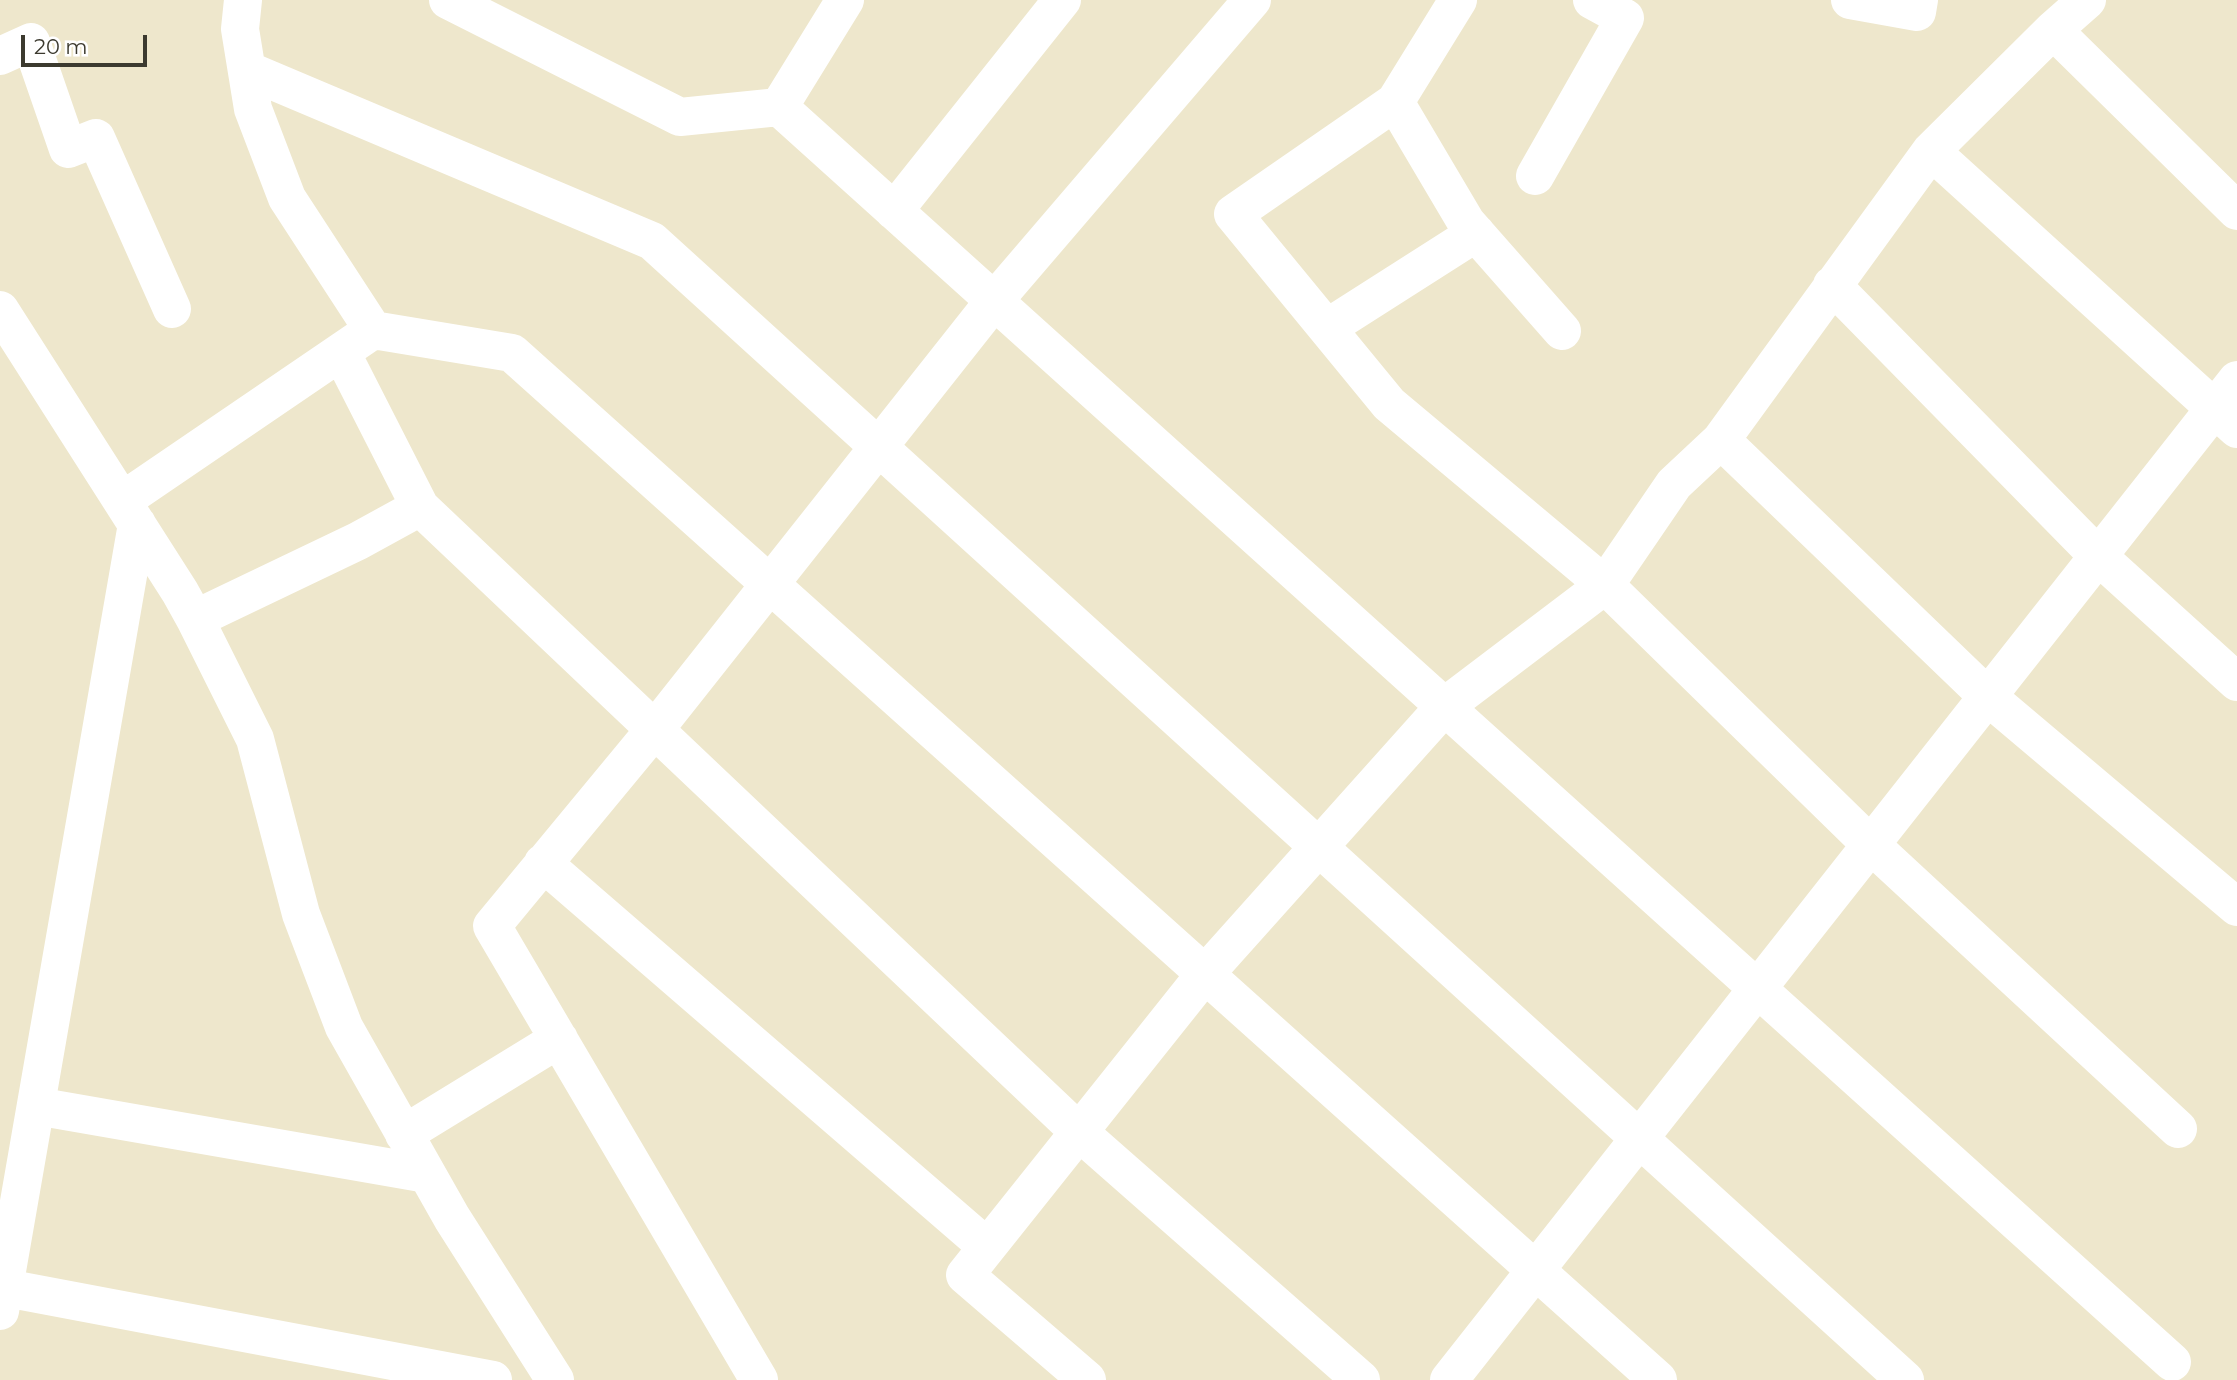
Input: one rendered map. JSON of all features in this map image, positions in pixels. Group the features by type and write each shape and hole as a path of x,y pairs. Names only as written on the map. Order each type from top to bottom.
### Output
{"street":[{"path":"243,0 240,29 253,109 286,198 373,330"},
{"path":"449,0 680,117 779,107 2172,1362"},
{"path":"779,107 845,0"},
{"path":"894,211 1062,0"},
{"path":"759,1380 492,926 654,729 994,301 1252,0"},
{"path":"1458,0 1395,102 1233,215 1389,404 1605,585 1870,844 2178,1129"},
{"path":"1535,176 1625,18 1592,0"},
{"path":"1850,0 1917,12 1919,0"},
{"path":"1087,1380 965,1275 1205,974 1444,707 1605,585 1674,484 1721,440 1931,151 2087,0"},
{"path":"2053,30 2237,211"},
{"path":"0,55 31,41 68,149 96,138 172,309"},
{"path":"247,70 652,241 1905,1380"},
{"path":"1395,102 1466,222 1562,331"},
{"path":"1449,1380 2098,556 2230,405 1931,151"},
{"path":"1327,328 1476,233"},
{"path":"1832,285 2098,556 2237,682"},
{"path":"0,310 195,619 255,740 300,914 344,1027 452,1218 555,1380"},
{"path":"494,1380 1,1295 36,1106 129,513 373,330 512,353 1658,1380"},
{"path":"341,352 420,507 1079,1132 1361,1380"},
{"path":"1721,440 1987,696 2237,908"},
{"path":"195,619 358,541 420,507"},
{"path":"543,863 987,1247"},
{"path":"404,1133 559,1039"},
{"path":"36,1106 427,1174"}]}
